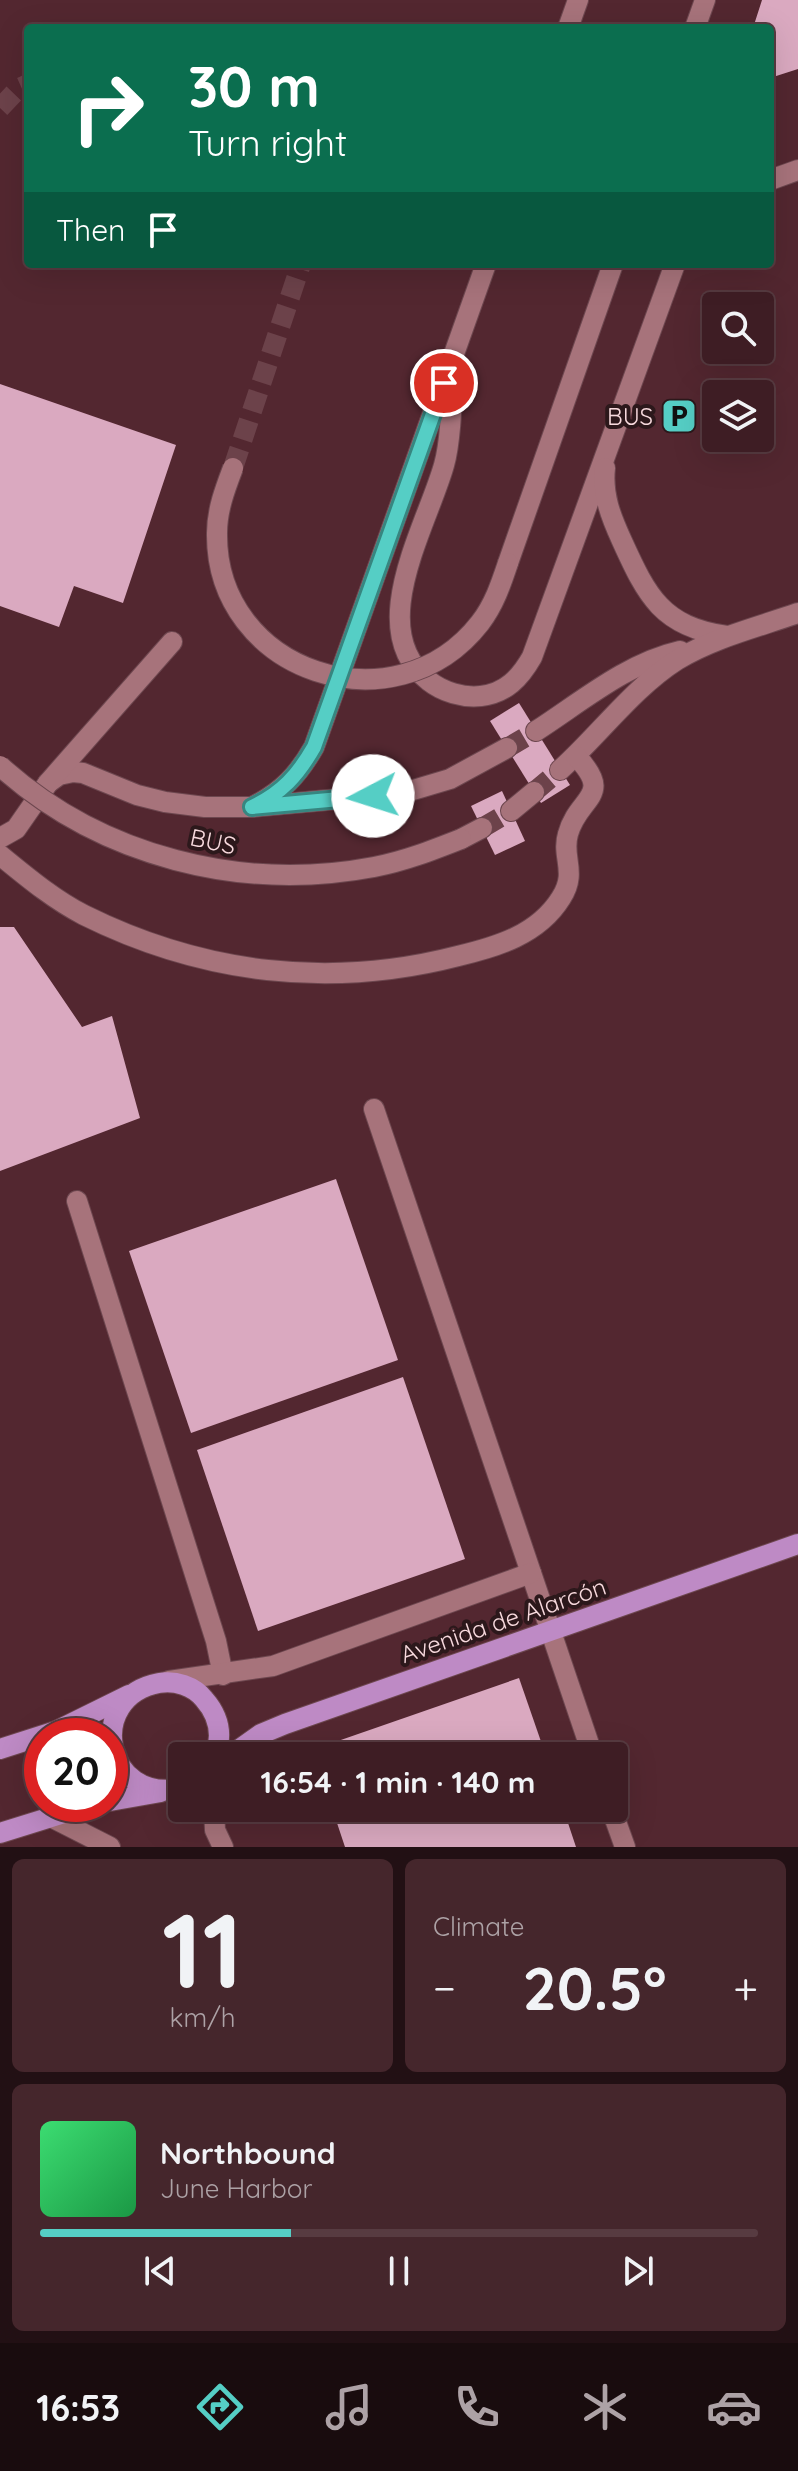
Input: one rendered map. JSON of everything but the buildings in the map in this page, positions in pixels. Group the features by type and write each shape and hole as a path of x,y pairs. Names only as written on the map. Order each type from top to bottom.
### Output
{"main road":[{"name":"Avenida de Alarcón","path":"244,1742 274,1728 798,1544"},
{"path":"0,1749 56,1731 147,1685 166,1682 184,1685 201,1694 213,1709 220,1742"},
{"path":"132,1693 121,1706 114,1722 111,1739 115,1755 123,1770 136,1782 151,1789 168,1789"},
{"path":"128,1798 168,1790"},
{"path":"0,1833 35,1822"}],"lane":[{"path":"569,24 578,0"},
{"path":"696,24 705,0"},
{"path":"774,179 798,170"},
{"path":"252,807 273,797 291,783 314,747 485,268"},
{"path":"233,468 221,500 217,533 221,566 231,597 249,625 272,649 300,667 332,677 364,680 397,677 429,665 457,647 480,623 497,594 612,268"},
{"path":"454,355 446,461 403,583 399,614 407,656 421,675 435,686 472,697 490,695 506,688 522,674 532,657 674,268"},
{"path":"608,449 604,479 608,510 643,587 654,602 684,624 704,633 731,637"},
{"path":"560,770 653,678 677,660 703,647 798,613"},
{"path":"0,838 16,829 48,783 172,642"},
{"path":"536,731 646,662 670,653 703,647"},
{"path":"48,783 59,775 83,773 137,795 165,802 205,807 252,807 403,793 450,779 507,748"},
{"path":"0,855 39,887 84,915 196,956 265,971 307,974 383,972 437,962 503,943 532,928 548,914 567,887 570,874 568,831 593,789 592,773 576,756"},
{"name":"BUS","path":"0,766 55,809 103,836 161,856 247,874 292,875 375,866 420,855 482,828"},
{"path":"511,811 534,792"},
{"path":"374,1109 588,1742"},
{"path":"77,1201 216,1641 223,1675"},
{"name":"Avenida de Alarcón","path":"166,1682 273,1666 531,1573"},
{"path":"61,1822 110,1847"},
{"path":"215,1822 223,1847"},
{"path":"616,1822 625,1847"}],"tunnel":[{"path":"0,108 24,86"},
{"path":"233,468 300,268"},
{"path":"507,748 536,731"},
{"path":"534,792 560,770"},
{"path":"482,828 511,811"}],"place":[{"name":"BUS","path":"679,416"}],"route":[{"path":"373,796 252,807 273,797 291,783 314,747 444,383"}]}
